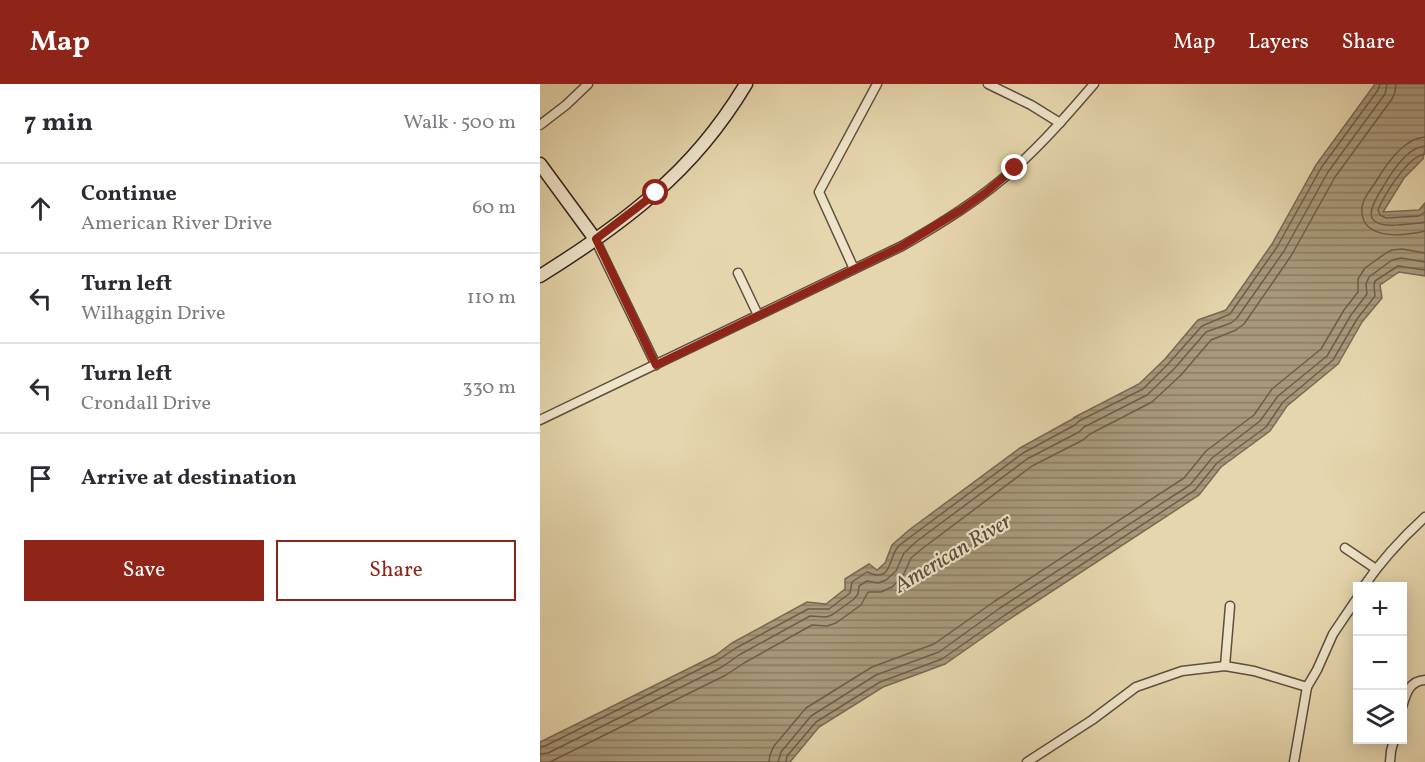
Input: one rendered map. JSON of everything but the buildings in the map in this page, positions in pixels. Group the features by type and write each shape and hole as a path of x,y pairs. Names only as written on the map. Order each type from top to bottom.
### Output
{"street":[{"path":"540,125 588,84"},
{"path":"540,276 596,239 656,193 722,120 746,84"},
{"path":"854,270 819,192 877,84"},
{"path":"988,84 1031,105 1060,123"},
{"path":"540,420 902,246 961,210 1015,168 1060,123 1094,84"},
{"path":"540,164 596,239 656,365"},
{"path":"738,273 758,315"},
{"path":"1367,582 1409,532 1425,517"},
{"path":"1345,548 1376,569"},
{"path":"1294,762 1307,687 1333,634 1353,604"},
{"path":"1225,666 1230,606"},
{"path":"1027,762 1092,720 1136,687 1182,671 1225,666 1254,671 1307,687"},
{"path":"1407,692 1417,681 1425,680"},
{"path":"1390,762 1393,744"}],"water":[{"name":"American River","path":"1375,84 1425,84 1423,159 1404,178 1383,212 1419,210 1425,203 1425,276 1399,272 1380,285 1382,298 1362,322 1338,364 1287,406 1270,431 1221,467 1199,495 945,664 883,687 819,727 790,762 540,762 540,742 716,655 732,643 807,602 826,604 845,589 845,579 869,564 877,570 885,563 892,545 909,530 1020,448 1139,384 1165,359 1198,320 1226,310 1272,244 1316,165"}],"route":[{"path":"656,193 596,239 656,365 902,246 961,210 1015,168"}]}
